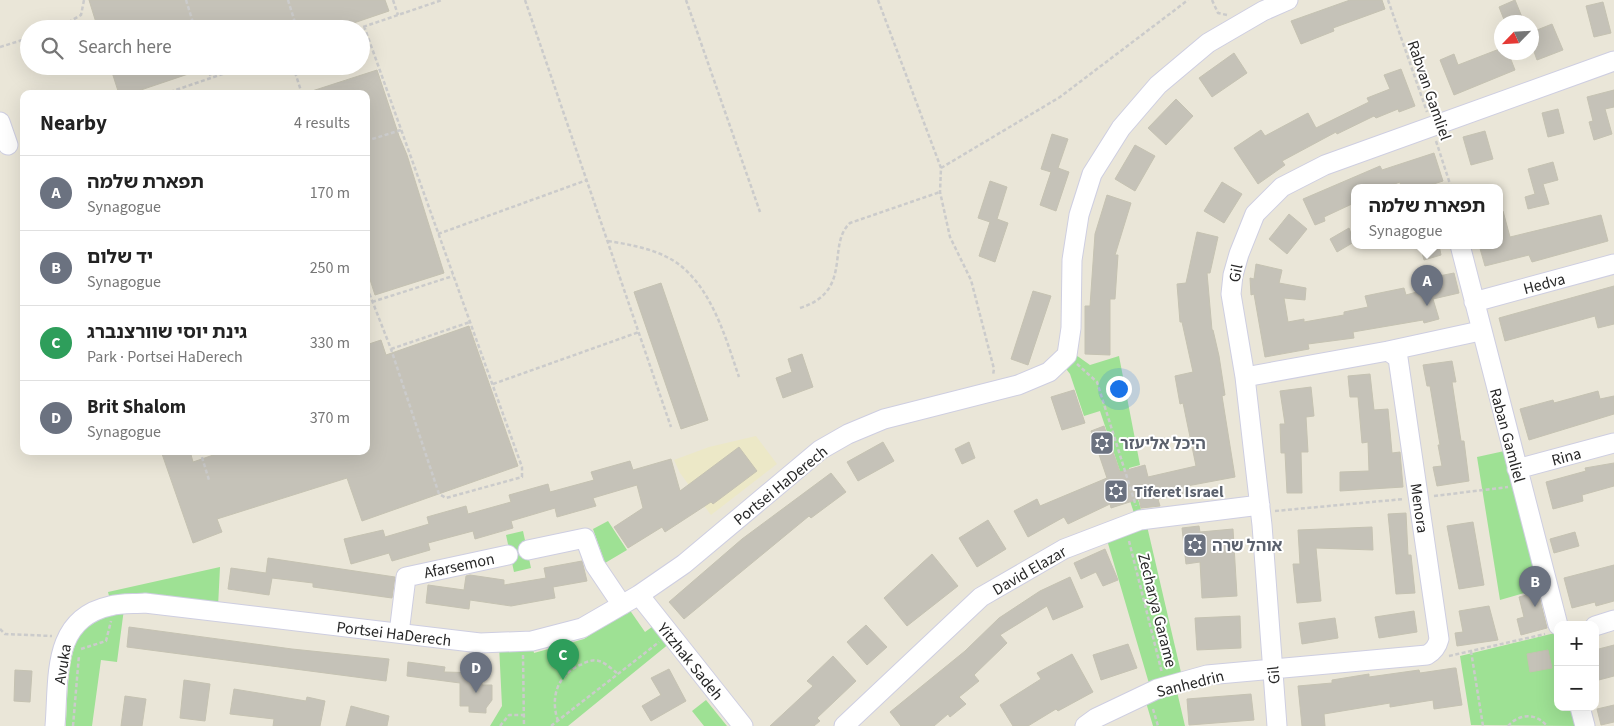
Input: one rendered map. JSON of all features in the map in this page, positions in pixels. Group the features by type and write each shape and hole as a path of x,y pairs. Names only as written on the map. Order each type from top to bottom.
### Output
{"street":[{"path":"1066,355 1071,328 1072,260 1079,215 1092,174 1121,128 1158,85 1208,43 1263,11 1288,0"},
{"name":"Gil","path":"1277,726 1260,509 1245,377 1231,294 1238,254 1255,214 1282,187 1325,165 1614,61"},
{"path":"0,122 8,145"},
{"name":"Raban Gamliel","path":"1461,249 1480,331 1519,477 1552,629"},
{"name":"Hedva","path":"1474,302 1614,264"},
{"path":"1245,377 1388,351 1480,331"},
{"name":"Menora","path":"1388,351 1394,354 1400,364 1439,638 1434,651 1427,655"},
{"name":"Portsei HaDerech","path":"86,616 115,605 145,603 480,643 532,641 582,628 639,596 684,564 820,450 848,434 884,420 1018,385 1049,372 1066,355"},
{"name":"Rina","path":"1519,477 1614,443"},
{"name":"David Elazar","path":"844,726 981,597 1064,549 1133,522 1260,509"},
{"path":"528,550 585,538 595,565 622,605"},
{"name":"Afarsemon","path":"399,633 406,577 508,555"},
{"name":"Yitzhak Sadeh","path":"639,596 743,726"},
{"name":"Avuka","path":"55,726 61,653 72,643 86,616"},
{"path":"1599,625 1614,620"},
{"path":"1272,668 1427,655"},
{"name":"Sanhedrin","path":"1085,726 1096,718 1165,686 1207,675 1272,668"},
{"path":"1581,711 1585,726"}],"path":[{"path":"72,20 81,15 84,0"},
{"path":"186,0 192,20"},
{"path":"288,0 294,20"},
{"path":"392,0 398,15"},
{"path":"370,24 442,0"},
{"path":"525,0 671,427"},
{"path":"686,0 760,212"},
{"path":"878,0 941,168 940,192 950,237 971,280 994,369 991,392"},
{"path":"941,168 1060,97 1188,0"},
{"name":"Rabvan Gamliel","path":"1388,0 1450,184"},
{"path":"0,47 20,41"},
{"path":"370,43 524,473 517,480 442,498 437,489 391,349 370,296"},
{"path":"176,90 220,75"},
{"path":"295,75 301,90"},
{"path":"370,140 401,130"},
{"path":"438,234 587,180"},
{"path":"800,308 817,300 833,280 843,233 850,223 940,192"},
{"path":"608,241 633,245 661,254 680,265 696,280 725,336 738,377"},
{"path":"372,302 453,276"},
{"path":"391,349 470,322"},
{"path":"493,384 639,332"},
{"name":"Zecharya Garame","path":"1066,355 1097,382 1133,522 1165,686 1162,703 1153,710 1158,726"},
{"path":"201,455 209,480"},
{"path":"1260,509 1419,498 1519,477"},
{"path":"0,629 5,634 72,643 106,641 115,605"},
{"path":"73,726 72,643 86,616"},
{"path":"1427,655 1448,656 1552,629"},
{"path":"551,726 670,634"},
{"path":"522,642 524,726"},
{"path":"1471,651 1483,726"},
{"path":"558,721 554,707 557,687 562,679 574,668 590,661 598,661 618,674"},
{"path":"500,726 509,715 524,715"},
{"path":"1508,726 1515,719 1526,716 1537,717 1548,726"}],"shaded area":[{"path":"756,436 777,464 711,515 680,473 674,460 709,447"}],"green space":[{"path":"1069,350 1090,365 1119,356 1140,465 1129,468 1142,513 1135,516 1100,411 1084,416 1070,374 1061,362"},
{"path":"1509,450 1542,588 1500,600 1477,457"},
{"path":"608,521 627,550 605,563 593,529"},
{"path":"1147,526 1183,681 1175,683 1185,726 1153,726 1145,699 1152,695 1107,540"},
{"path":"523,531 531,568 514,572 506,535"},
{"path":"220,567 218,607 111,604 108,592"},
{"path":"124,609 117,662 101,660 92,726 66,726 70,667 78,637 85,626 97,615"},
{"path":"629,609 645,632 656,624 670,643 568,726 490,726 502,706 499,645 532,643 534,653 584,639"},
{"path":"1554,633 1554,711 1576,711 1580,726 1471,725 1460,656"},
{"path":"706,700 727,726 704,726 692,711"}],"building":[{"path":"89,0 385,0 389,11 362,20 95,20"},
{"path":"1350,0 1382,0 1385,9 1333,28 1334,31 1301,44 1291,21"},
{"path":"1515,0 1521,15 1502,15 1499,7"},
{"path":"1603,2 1611,33 1594,37 1586,6"},
{"path":"1552,24 1563,50 1539,59 1539,29"},
{"path":"1494,51 1494,60 1511,60 1515,70 1454,95 1440,60 1454,54 1458,65"},
{"path":"1234,53 1247,73 1212,97 1199,78"},
{"path":"1401,69 1415,106 1399,112 1398,109 1376,118 1374,116 1337,134 1336,132 1282,161 1285,165 1258,184 1234,148 1261,130 1265,136 1308,113 1316,128 1369,102 1367,98 1390,89 1384,75"},
{"path":"377,70 407,155 444,273 375,295 370,279 370,90 315,90 362,75 370,75 370,72"},
{"path":"113,75 185,75 141,90 118,90"},
{"path":"1614,90 1614,107 1605,109 1612,134 1594,140 1589,122 1593,121 1587,97"},
{"path":"1176,99 1193,116 1166,145 1148,128"},
{"path":"1558,109 1564,133 1548,137 1542,113"},
{"path":"1485,131 1493,159 1471,165 1463,137"},
{"path":"1052,134 1068,139 1058,168 1069,172 1056,211 1040,205 1051,172 1041,169"},
{"path":"1135,145 1155,156 1135,191 1115,179"},
{"path":"1434,153 1443,181 1434,184 1400,184 1400,182 1394,184 1351,184 1351,204 1324,217 1325,221 1315,225 1303,199 1380,166 1382,170"},
{"path":"1553,162 1558,180 1543,184 1549,204 1528,209 1525,197 1535,194 1528,169"},
{"path":"990,181 1007,187 997,219 1008,223 995,262 979,256 990,222 978,218"},
{"path":"1222,182 1242,194 1224,223 1204,211"},
{"path":"1107,195 1131,203 1115,255 1118,255 1115,299 1110,299 1110,355 1085,354 1085,306 1090,306 1095,234"},
{"path":"1503,211 1510,237 1601,215 1608,241 1532,262 1529,255 1485,266 1480,249 1503,249"},
{"path":"1289,214 1307,229 1287,254 1269,239"},
{"path":"1349,228 1351,244 1337,252 1330,239"},
{"path":"1197,232 1218,237 1210,273 1207,273 1212,330 1219,356 1225,395 1222,396 1235,477 1187,486 1189,492 1158,499 1160,506 1141,508 1139,499 1111,508 1110,504 1068,524 1064,517 1028,537 1014,511 1037,499 1040,506 1107,478 1091,431 1104,426 1120,472 1145,465 1148,477 1196,466 1183,403 1180,404 1175,376 1193,372 1182,322 1180,322 1177,284 1186,283"},
{"path":"1421,249 1440,249 1441,255 1424,260"},
{"path":"1256,264 1282,270 1279,283 1306,288 1305,300 1284,298 1288,322 1304,319 1304,322 1344,315 1344,312 1368,307 1365,296 1404,288 1406,295 1441,285 1439,276 1454,273 1459,293 1433,299 1439,319 1424,323 1423,320 1353,332 1354,338 1308,344 1309,349 1265,357 1254,294 1251,295 1250,278 1254,279"},
{"path":"661,283 708,420 681,429 634,292"},
{"path":"1614,286 1614,324 1598,328 1595,316 1505,341 1499,318"},
{"path":"1033,291 1051,296 1028,365 1011,359"},
{"path":"469,326 518,466 362,521 347,478 217,519 222,532 193,543 162,455 191,455 193,462 213,455 370,455 370,344 381,340 386,355"},
{"path":"802,354 813,387 783,398 776,378 792,372 788,359"},
{"path":"1452,361 1456,382 1452,382 1461,441 1464,441 1469,481 1437,486 1433,467 1442,466 1438,445 1440,445 1430,386 1427,386 1423,365"},
{"path":"1370,374 1374,410 1388,409 1392,453 1400,452 1403,487 1340,491 1340,472 1369,471 1368,442 1362,443 1358,397 1350,397 1348,376"},
{"path":"1311,387 1314,416 1306,417 1308,452 1301,452 1302,493 1287,493 1285,453 1281,453 1280,424 1285,424 1280,391"},
{"path":"1074,390 1085,423 1062,430 1051,397"},
{"path":"1598,391 1600,399 1614,396 1614,414 1529,440 1520,409 1553,400 1554,403"},
{"path":"883,442 894,461 858,481 847,462"},
{"path":"969,442 975,458 962,464 955,449"},
{"path":"739,447 757,471 713,504 711,502 665,532 662,527 628,548 614,527 643,508 637,485 593,498 596,506 557,517 555,508 511,521 513,528 475,539 473,531 428,543 430,550 392,561 389,553 351,564 344,539 383,530 385,537 429,524 427,517 466,506 468,514 511,502 509,495 548,484 550,492 594,480 591,472 630,461 633,470 671,459 680,491"},
{"path":"1614,463 1614,486 1582,495 1583,501 1553,509 1546,482 1586,471 1585,468"},
{"path":"831,473 846,492 811,518 809,516 684,619 669,602 742,539"},
{"path":"1406,513 1408,555 1411,555 1415,593 1396,594 1388,514"},
{"path":"988,520 1006,549 977,567 959,538"},
{"path":"1473,522 1484,585 1459,589 1447,526"},
{"path":"1199,526 1200,532 1233,529 1237,596 1202,598 1200,562 1186,564 1182,528"},
{"path":"1372,527 1373,550 1316,548 1321,601 1297,603 1293,564 1300,564 1298,530"},
{"path":"1575,532 1579,546 1554,553 1550,539"},
{"path":"1105,549 1118,580 1103,586 1096,572 1081,579 1074,563"},
{"path":"932,554 958,586 907,626 884,598"},
{"path":"268,558 395,577 392,598 313,587 313,583 272,578 269,595 228,589 231,568 266,573"},
{"path":"582,561 587,581 553,587 555,598 511,606 470,600 469,609 426,603 428,585 464,590 466,576 470,575 504,580 504,585 546,578 544,568"},
{"path":"1614,565 1614,601 1596,606 1595,602 1572,608 1564,578"},
{"path":"1070,577 1083,607 1053,620 1047,606 1000,635 1007,643 974,675 979,681 959,697 966,704 950,717 948,714 934,726 901,726 890,712 965,651 999,618 1040,591"},
{"path":"1538,592 1547,628 1521,635 1517,619 1524,617 1519,597"},
{"path":"1489,606 1498,640 1457,646 1455,633 1463,632 1459,611"},
{"path":"1414,611 1417,632 1379,638 1375,617"},
{"path":"1240,616 1241,648 1197,650 1195,618"},
{"path":"1335,618 1338,638 1302,644 1299,623"},
{"path":"866,625 887,647 867,665 847,642"},
{"path":"129,627 292,649 389,659 386,681 127,647"},
{"path":"1128,644 1137,668 1101,680 1093,655"},
{"path":"1614,645 1614,676 1599,680 1599,666 1599,649"},
{"path":"1548,650 1552,668 1530,672 1527,654"},
{"path":"1072,654 1093,692 1058,711 1056,709 1028,726 1013,726 1000,705 1041,679 1037,673"},
{"path":"833,656 856,681 817,718 820,721 814,726 770,726 813,686 807,681"},
{"path":"408,662 445,667 444,672 482,673 482,685 492,685 492,700 486,708 486,713 469,712 469,706 460,706 460,683 407,676"},
{"path":"1456,668 1462,705 1434,709 1433,700 1390,707 1390,703 1324,714 1325,726 1302,726 1298,686 1332,683 1332,680 1369,674 1369,677 1419,670 1420,673"},
{"path":"669,669 686,701 651,721 642,706 661,695 651,678"},
{"path":"15,670 32,671 30,702 14,701"},
{"path":"184,680 210,684 205,721 180,718"},
{"path":"234,689 306,701 307,697 325,701 320,726 273,726 274,719 230,714"},
{"path":"1251,694 1254,720 1189,725 1187,699"},
{"path":"125,696 146,699 142,726 121,726"},
{"path":"1614,705 1614,722 1601,725 1598,711 1599,709"},
{"path":"351,706 389,716 387,726 346,726"}],"place":[{"name":"תפארת שלמה","path":"1427,306"},
{"name":"היכל אליעזר","path":"1102,443"},
{"name":"Tiferet Israel","path":"1116,491"},
{"name":"אוהל שרה","path":"1195,545"},
{"name":"יד שלום","path":"1535,607"},
{"name":"גינת יוסי שוורצנברג","path":"563,680"},
{"name":"Brit Shalom","path":"476,693"}]}
